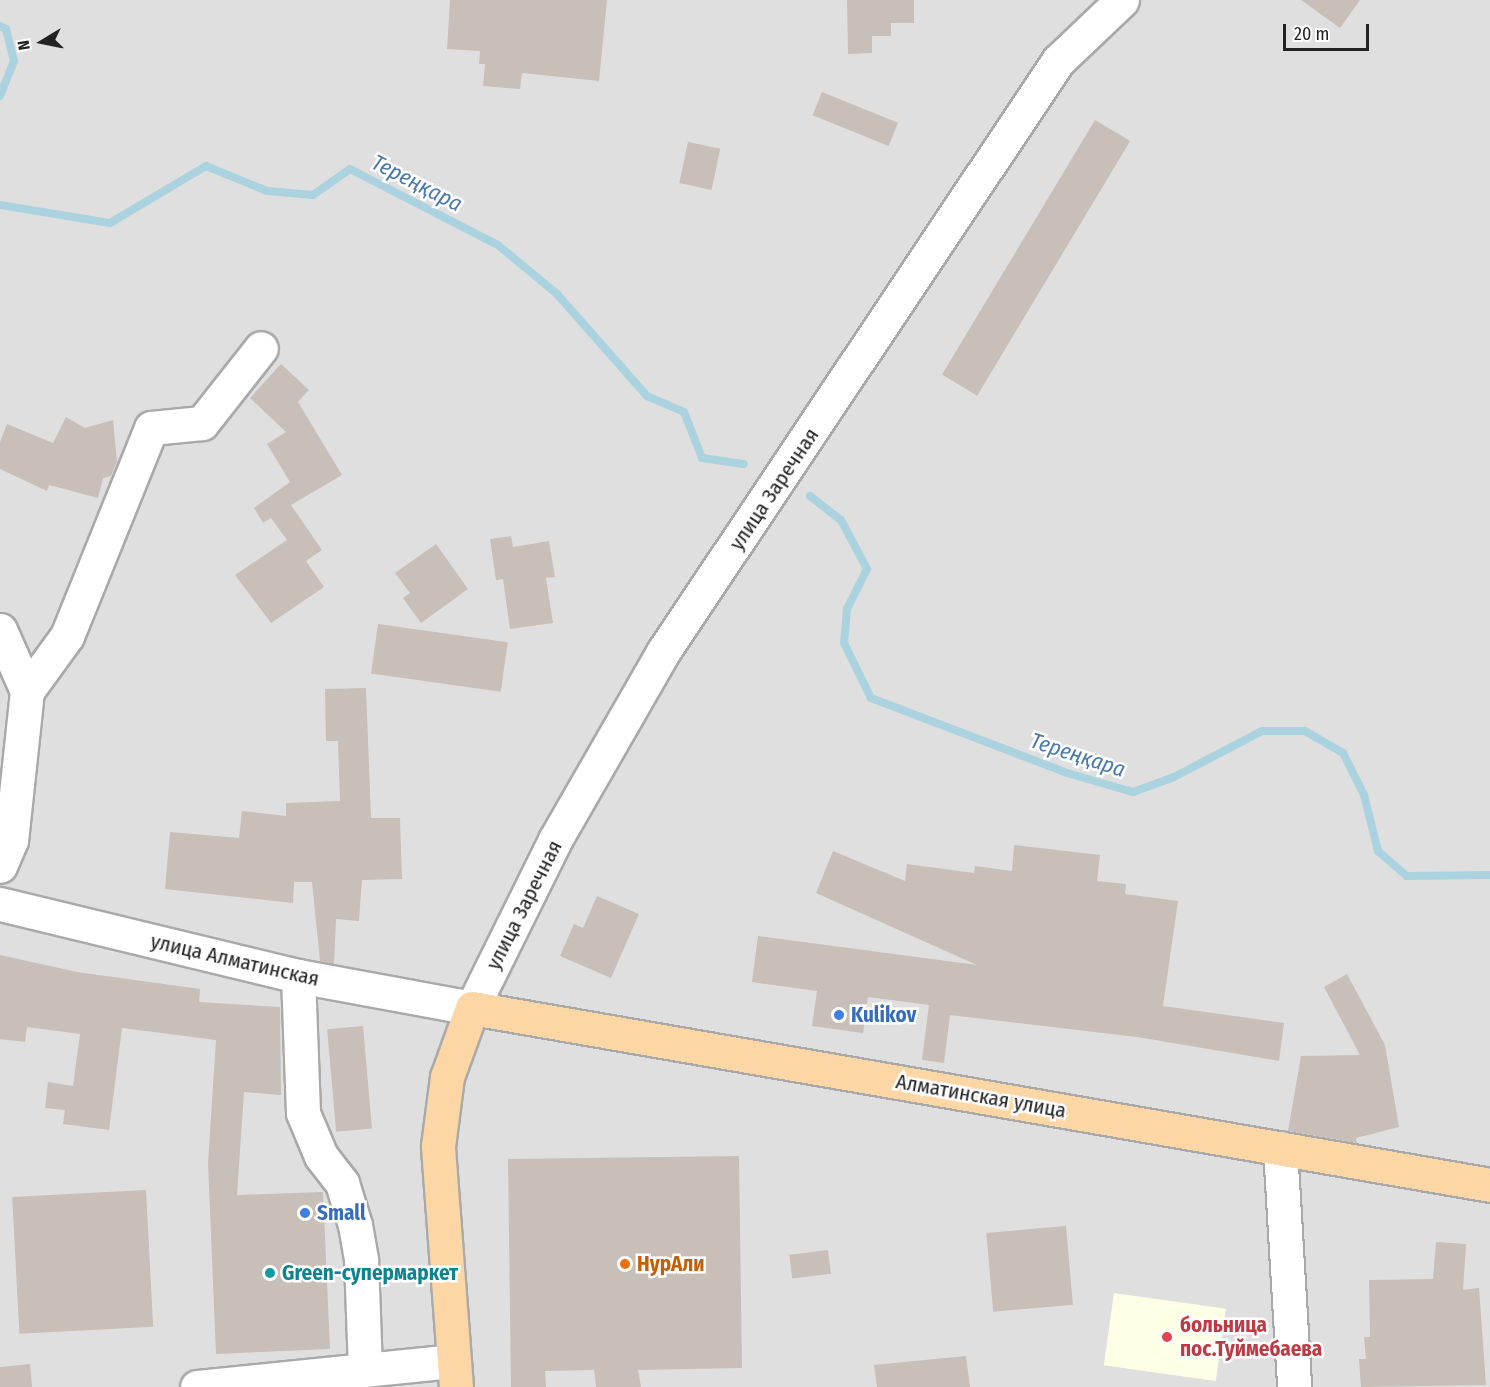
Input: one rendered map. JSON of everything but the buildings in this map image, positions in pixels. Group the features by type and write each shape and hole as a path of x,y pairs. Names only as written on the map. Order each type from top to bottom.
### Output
{"main road":[{"name":"Алматинская улица","path":"472,1008 1490,1185"},
{"path":"454,1374 438,1146 447,1077 472,1008"}],"street":[{"name":"улица Заречная","path":"472,1008 555,840 663,652 1058,62 1112,3"},
{"path":"27,691 68,636 151,428 202,423 261,348"},
{"path":"0,630 27,691 11,840 0,866"},
{"name":"улица Алматинская","path":"0,904 298,976 472,1008"},
{"path":"298,976 303,1113 321,1156 342,1184 355,1226 361,1260 364,1370"},
{"path":"1280,1148 1294,1387"},
{"path":"197,1387 364,1370 454,1374"}],"shaded area":[{"path":"0,0 1490,0 1490,1387 0,1387"},
{"name":"больница пос.Туймебаева","path":"1114,1293 1226,1309 1216,1381 1104,1365"}],"waterway":[{"name":"Тереңқара","path":"0,26 6,29 14,61 0,96"},
{"name":"Тереңқара","path":"0,205 110,223 206,166 267,191 313,195 350,169 498,245 557,294 647,396 684,412 702,458 744,464"},
{"name":"Тереңқара","path":"810,496 841,520 867,569 847,609 844,643 871,698 1067,773 1133,792 1174,777 1262,731 1305,731 1343,753 1364,795 1378,851 1407,876 1490,875"}],"place":[{"name":"Kulikov","path":"839,1015"},
{"name":"Small","path":"305,1213"},
{"name":"НурАли","path":"625,1264"},
{"name":"Green-супермаркет","path":"270,1273"},
{"name":"больница пос.Туймебаева","path":"1167,1337"}]}
